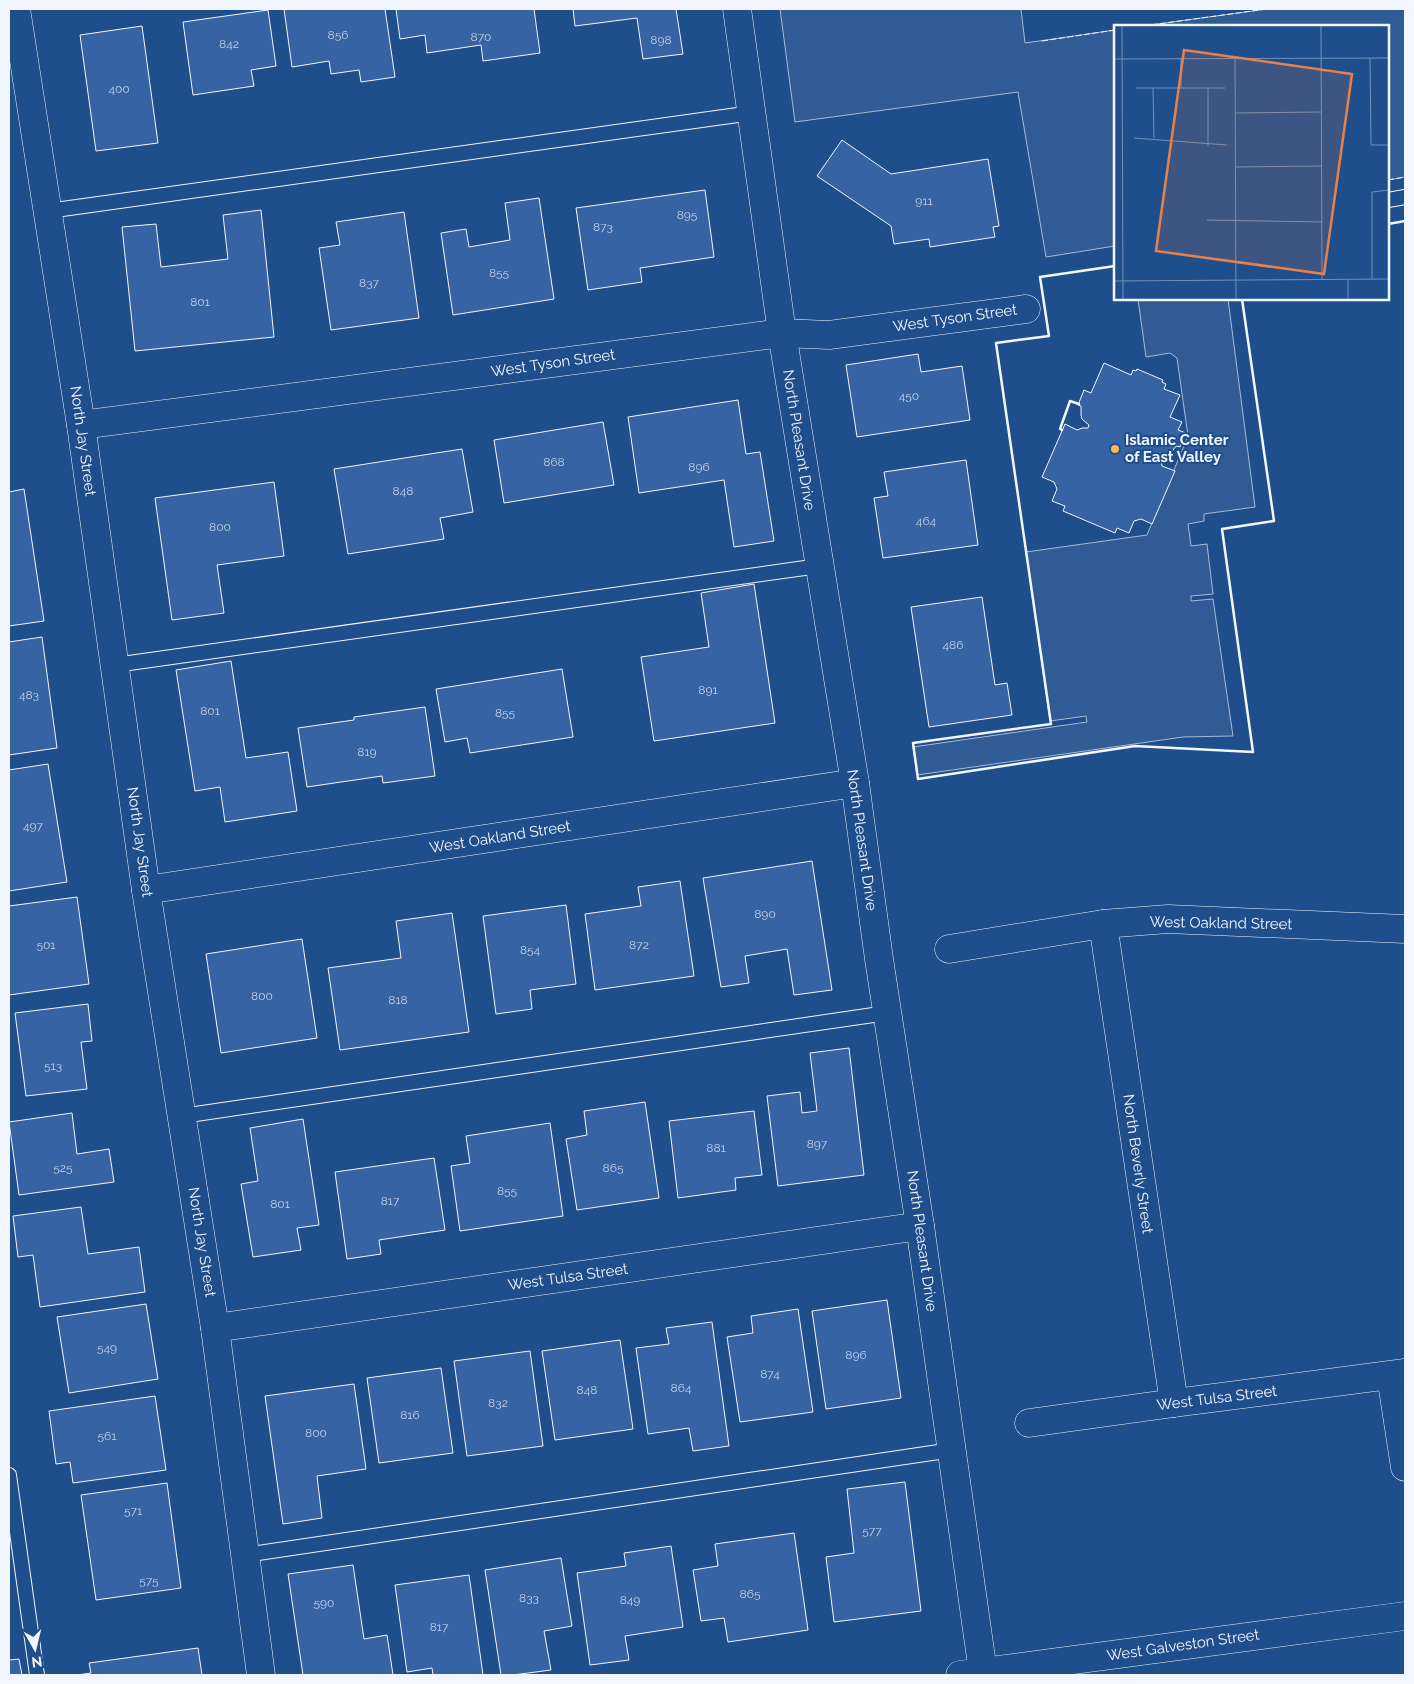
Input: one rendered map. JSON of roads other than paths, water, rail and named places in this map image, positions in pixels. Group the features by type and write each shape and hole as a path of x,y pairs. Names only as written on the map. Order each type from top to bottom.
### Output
{"street":[{"name":"North Jay Street","path":"16,9 81,426 146,890 215,1328 261,1675"},
{"name":"North Pleasant Drive","path":"737,9 782,333 854,783 952,1450 972,1674"},
{"name":"West Tyson Street","path":"81,426 782,333 829,335 1026,309"},
{"name":"West Oakland Street","path":"146,890 854,783"},
{"name":"West Oakland Street","path":"949,948 1103,924 1168,919 1405,929"},
{"name":"North Beverly Street","path":"1103,924 1174,1403"},
{"name":"West Tulsa Street","path":"215,1328 920,1226"},
{"name":"West Tulsa Street","path":"1029,1423 1398,1375"},
{"path":"1398,1375 1405,1467"},
{"name":"West Galveston Street","path":"972,1674 1405,1616"}],"lane":[{"path":"48,210 752,113"},
{"path":"1389,200 1405,197"},
{"path":"114,666 819,566"},
{"path":"182,1116 887,1012"},
{"path":"245,1555 952,1450"},
{"path":"9,1475 37,1675"}],"place":[{"name":"Islamic Center of East Valley","path":"1115,449"}]}
